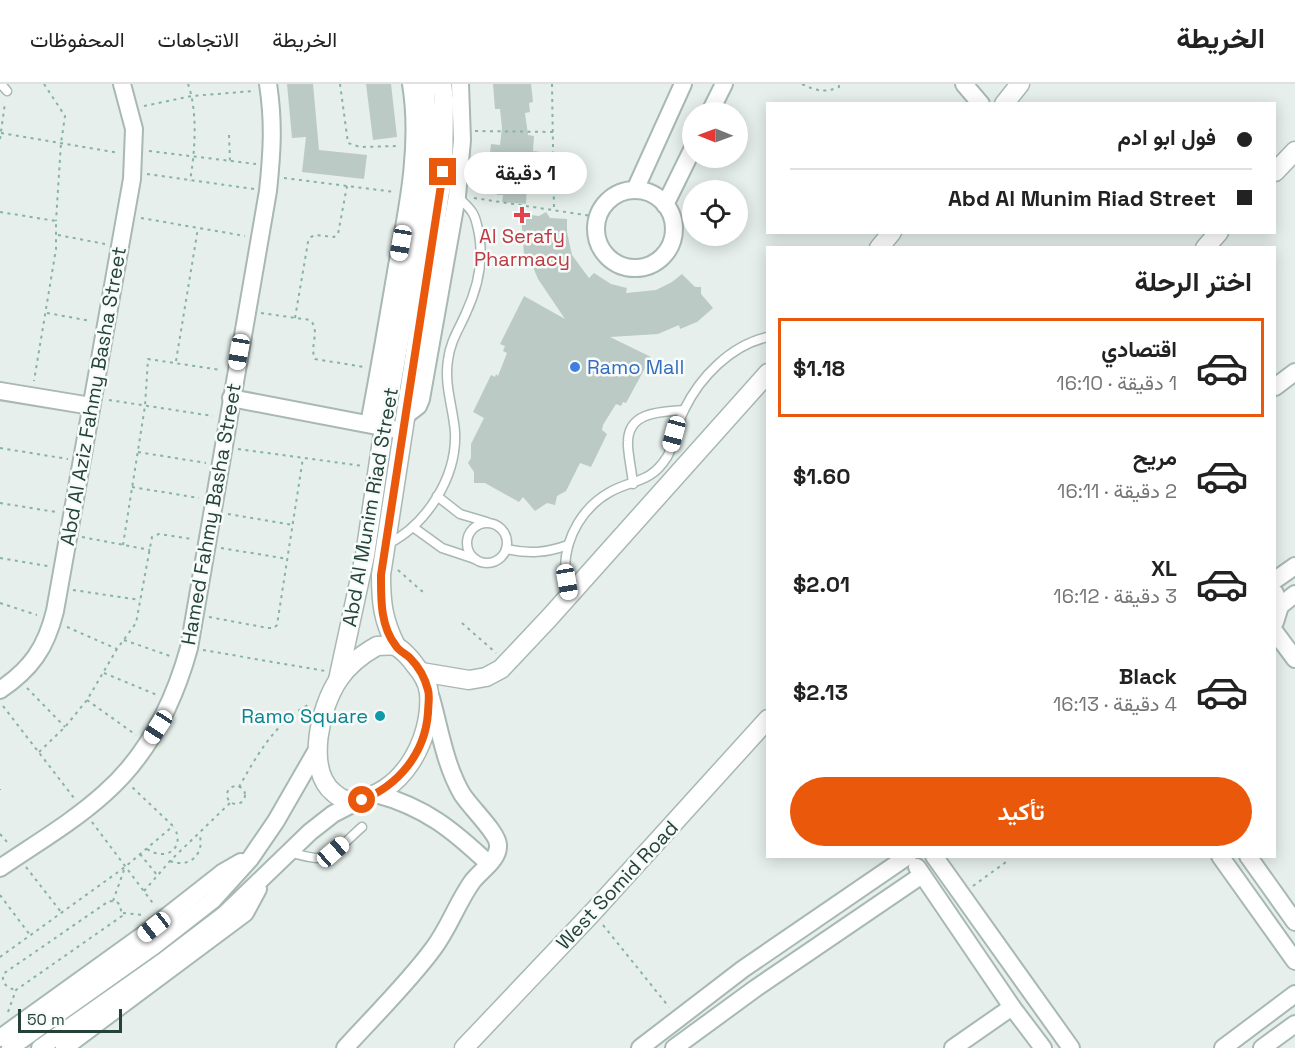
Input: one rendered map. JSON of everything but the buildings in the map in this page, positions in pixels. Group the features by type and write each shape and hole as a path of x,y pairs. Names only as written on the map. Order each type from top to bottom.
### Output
{"street":[{"name":"Abd Al Aziz Fahmy Basha Street","path":"0,690 16,678 40,651 50,632 59,588 120,247 133,159 134,129 122,84"},
{"path":"376,426 379,369 414,200 411,84"},
{"name":"Abd Al Munim Riad Street","path":"336,682 363,564 378,468 376,426 414,200 428,151 425,84"},
{"name":"Abd Al Munim Riad Street","path":"396,646 386,627 381,605 384,551 404,423 424,342 443,172 444,100 442,84"},
{"path":"424,342 457,196 462,130 460,84"},
{"path":"635,190 683,84"},
{"path":"715,102 724,84"},
{"path":"964,84 979,102"},
{"path":"1006,102 1020,84"},
{"name":"Hamed Fahmy Basha Street","path":"0,868 84,810 121,777 147,744 171,701 187,655 269,177 273,115 268,87"},
{"path":"1276,171 1295,151"},
{"path":"665,205 683,168"},
{"path":"635,190 657,197 665,205 674,228 667,251 658,260 642,267 624,266 613,261 604,252 598,242 596,230 603,206 612,198 622,192 635,190"},
{"path":"881,246 890,234"},
{"path":"1206,246 1217,234"},
{"path":"1276,386 1295,372"},
{"path":"421,672 469,680 486,677 507,663 570,595 660,480 766,375"},
{"path":"0,391 92,402"},
{"path":"231,398 376,426 404,423"},
{"path":"1276,579 1295,566"},
{"path":"1277,599 1295,594"},
{"path":"1276,633 1295,659"},
{"path":"345,1048 433,950 473,881 489,864 496,856 498,851 497,839 473,810 452,775 429,692 421,672 411,658 396,646 377,646 357,658 336,682 325,708 318,748 319,767 328,788 343,800 369,797 411,805 443,823 489,864"},
{"path":"40,1048 87,1022 225,914 288,852 333,814 369,797 403,773 425,733 429,692"},
{"name":"West Somid Road","path":"464,1048 593,912 766,721"},
{"path":"10,1048 154,946 213,900 250,859 276,821 318,748"},
{"path":"935,858 1071,1048"},
{"path":"1221,858 1295,962"},
{"path":"1249,858 1295,922"},
{"path":"0,1038 222,873 250,859"},
{"path":"640,1048 743,969 916,862"},
{"path":"674,1048 756,988 916,862"},
{"path":"916,862 1012,1007 1043,1048"},
{"path":"743,969 756,988"},
{"path":"1222,1048 1295,994"},
{"path":"953,1048 1012,1007"},
{"path":"64,1048 87,1022"},
{"path":"1262,1048 1295,1024"}],"lane":[{"path":"384,551 413,527 437,496 444,485 453,460 455,433 447,382 448,358 454,335 477,285 482,261 480,237 474,214 457,196"},
{"path":"570,595 565,569 568,545 577,524 592,505 611,491 633,483 660,480 684,410 697,387 714,367 735,351 759,339 766,338"},
{"path":"633,483 627,443 629,431 636,421 646,414 684,410"},
{"path":"413,527 442,548 483,563 490,563 503,556 506,549 505,534 501,528 460,514 437,496"},
{"path":"476,560 468,548 469,533 474,528 488,522"},
{"path":"506,549 536,554 568,545"},
{"path":"288,852 313,858 324,857 362,827"}],"path":[{"path":"31,396 58,235 56,221 65,116 44,84"},
{"path":"188,84 192,96 194,156 190,181"},
{"path":"340,84 348,143 360,147 414,146"},
{"path":"552,84 554,210"},
{"path":"802,84 814,90 828,91 838,87 839,84"},
{"path":"0,139 4,87"},
{"path":"130,109 192,96 268,87"},
{"path":"462,130 553,132"},
{"path":"1,133 133,159 190,181 269,177 346,186 414,200"},
{"path":"229,135 230,161"},
{"path":"133,159 194,156 230,161 269,177"},
{"path":"295,318 309,242 315,235 334,237 338,234 346,186"},
{"path":"457,196 598,217"},
{"path":"0,212 56,221"},
{"path":"125,216 259,239"},
{"path":"176,362 198,228"},
{"path":"58,235 120,247"},
{"path":"247,311 310,320 315,324 312,352 315,359 379,369"},
{"path":"46,313 106,324"},
{"path":"123,544 145,406 148,359 236,372"},
{"path":"92,402 145,406 228,418"},
{"path":"223,447 378,468"},
{"path":"0,448 81,461"},
{"path":"138,452 220,465"},
{"path":"194,615 274,628 277,625 303,458"},
{"path":"132,487 293,525"},
{"path":"0,503 72,514"},
{"path":"39,752 65,727 87,700 117,649 136,623 152,537 155,534 288,559"},
{"path":"68,535 150,550"},
{"path":"384,551 424,593"},
{"path":"0,558 62,568"},
{"path":"59,588 141,600"},
{"path":"0,603 52,620 117,649"},
{"path":"462,623 507,663"},
{"path":"124,640 187,655 336,682"},
{"path":"104,673 171,701"},
{"path":"16,678 65,727"},
{"path":"239,787 260,750 286,719 336,682"},
{"path":"87,700 147,744"},
{"path":"0,702 164,918"},
{"path":"121,777 173,826 177,833 175,848 169,853 155,854 147,849"},
{"path":"239,787 244,792 243,799 238,803 231,802 227,796 229,789 239,787"},
{"path":"144,891 170,861 231,802"},
{"path":"0,957 125,867 173,826"},
{"path":"170,861 188,863 197,856 201,845 199,833"},
{"path":"140,854 158,876"},
{"path":"18,856 62,912"},
{"path":"961,894 1006,862"},
{"path":"113,901 125,867"},
{"path":"0,895 30,935"},
{"path":"109,901 120,904 122,916 16,990 9,989 1,979 3,974 109,901"},
{"path":"593,912 678,1019"}],"place":[{"name":"Al Serafy Pharmacy","path":"522,215"},
{"name":"Ramo Mall","path":"575,367"},
{"name":"Ramo Square","path":"380,716"}],"route":[{"path":"362,800 384,789 403,773 425,733 428,715 429,692 421,672 411,658 396,646 386,627 381,605 381,575 443,172"}]}
